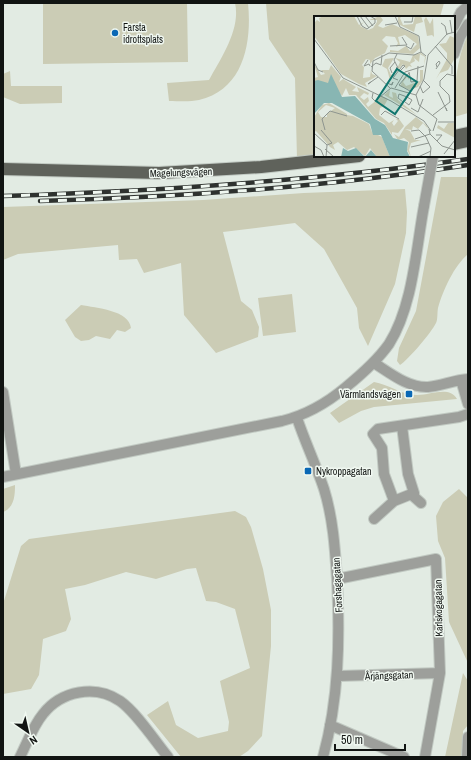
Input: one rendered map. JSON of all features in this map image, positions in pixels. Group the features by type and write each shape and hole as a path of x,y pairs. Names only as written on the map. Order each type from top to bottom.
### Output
{"main road":[{"path":"455,136 468,133"},
{"path":"455,144 468,141"},
{"name":"Magelungsvägen","path":"3,169 118,173 182,172 261,167 350,157"}],"street":[{"path":"455,24 461,12 468,6"},
{"path":"455,51 460,37 468,24"},
{"path":"3,477 297,418 321,405 340,392 374,363 389,342 404,312 432,157"},
{"path":"374,363 406,382 416,386 428,387 465,380 468,404"},
{"path":"3,392 16,474"},
{"path":"394,501 384,474 382,448 373,434 378,429 459,417 468,414"},
{"name":"Forshagagatan","path":"297,418 324,489 333,528 337,579 339,643 338,676 323,757"},
{"path":"402,426 408,474 414,490 412,495"},
{"path":"374,519 394,501 412,495"},
{"path":"412,495 421,503"},
{"name":"Karlskogagatan","path":"337,579 436,559 440,673 425,757"},
{"name":"Årjängsgatan","path":"338,676 440,673"},
{"path":"20,757 42,714 59,699 82,692 102,693 120,701 168,757"},
{"path":"330,725 393,755 404,757"},
{"path":"467,757 468,737"}],"green space":[{"name":"Farsta idrottsplats","path":"43,3 187,3 188,62 43,64"},
{"path":"235,3 248,3 249,18 246,48 242,62 235,75 226,86 214,95 195,101 169,101 167,83 209,80 233,33 236,13"},
{"path":"266,3 444,3 440,16 314,16 314,156 297,159 295,78 269,39"},
{"path":"468,34 468,113 455,117 456,75"},
{"path":"10,71 11,86 62,86 62,103 20,104 3,97 3,74"},
{"path":"441,177 468,177 468,254 458,265 446,286 438,308 437,321 425,339 400,365 397,361 399,348 416,311"},
{"path":"405,189 407,212 406,233 395,284 368,346 359,328 357,308 324,249 295,223 223,232 241,301 252,310 259,327 258,337 216,353 184,315 181,263 144,273 137,259 119,260 118,245 18,254 3,260 3,207 203,200 304,193"},
{"path":"292,294 296,332 263,336 258,298"},
{"path":"81,305 103,309 118,314 129,322 131,328 125,332 117,330 110,339 96,336 89,340 81,341 75,337 65,320"},
{"path":"374,382 411,395 444,392 453,395 457,399 374,407 361,411 339,423 330,413"},
{"path":"15,485 12,505 3,512 3,489"},
{"path":"459,489 468,498 468,663 449,622 445,558 438,541 436,516 443,502"},
{"path":"235,511 246,517 251,527 263,569 271,610 271,646 262,736 248,751 239,757 181,757 147,715 168,701 176,725 198,738 228,731 229,722 220,681 250,668 235,609 216,602 206,601 196,568 187,569 156,579 126,572 85,585 65,589 71,619 66,631 43,639 39,675 31,689 3,694 3,604 21,546 29,539"},
{"path":"463,673 468,681 468,725 463,731 463,757 445,757"}],"railway":[{"path":"3,196 236,184 410,167 468,159"},
{"path":"40,201 147,197 255,190 415,173 468,165"}],"place":[{"name":"Farsta idrottsplats","path":"115,33"},
{"name":"Värmlandsvägen","path":"409,394"},
{"name":"Nykroppagatan","path":"308,471"}]}
